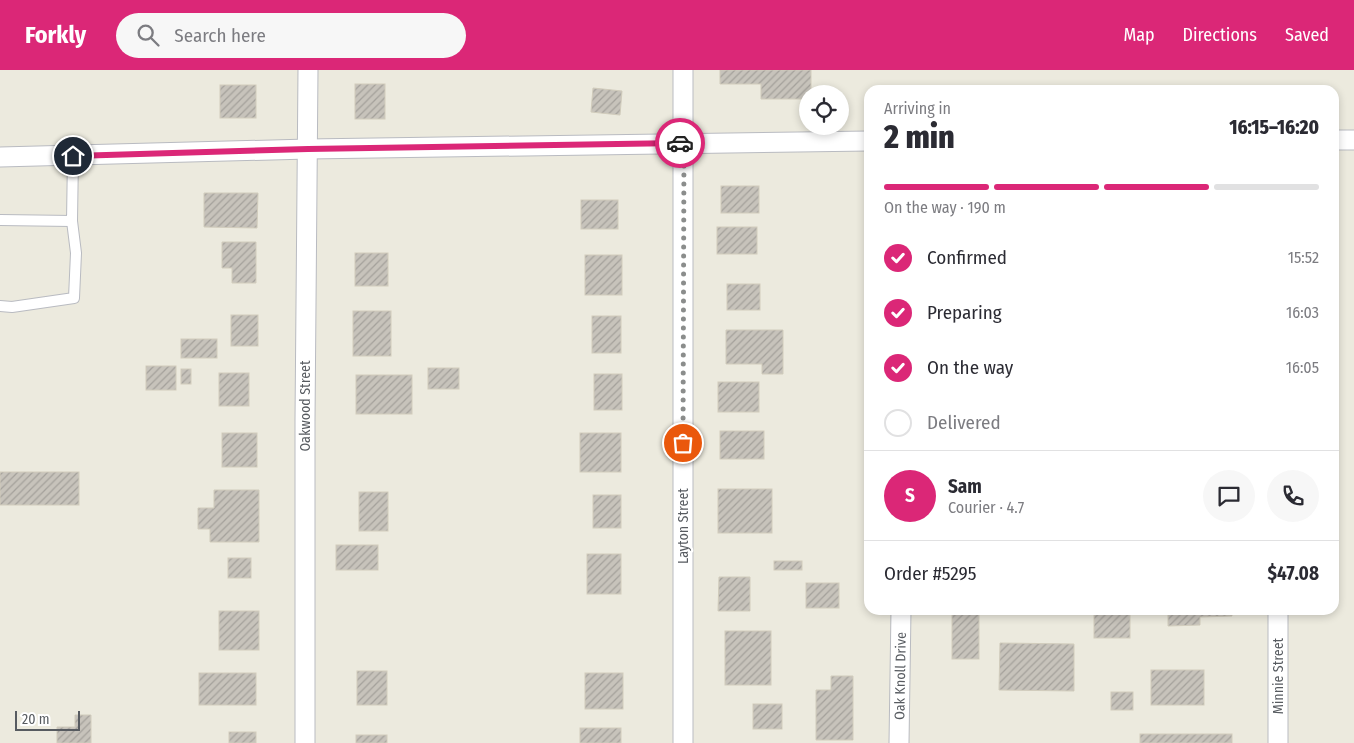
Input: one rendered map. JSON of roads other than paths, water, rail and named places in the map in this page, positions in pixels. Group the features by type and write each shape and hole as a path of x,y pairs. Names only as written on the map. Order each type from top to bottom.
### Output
{"street":[{"name":"Oakwood Street","path":"305,743 304,421 308,70"},
{"name":"Layton Street","path":"683,70 683,743"},
{"path":"1339,140 1354,140"},
{"path":"0,157 308,149 864,141"},
{"name":"Oak Knoll Drive","path":"899,743 901,615"},
{"name":"Minnie Street","path":"1278,615 1278,743"}],"lane":[{"path":"0,306 12,307 74,298 76,253 72,221 73,156"},
{"path":"0,220 72,221"}]}
